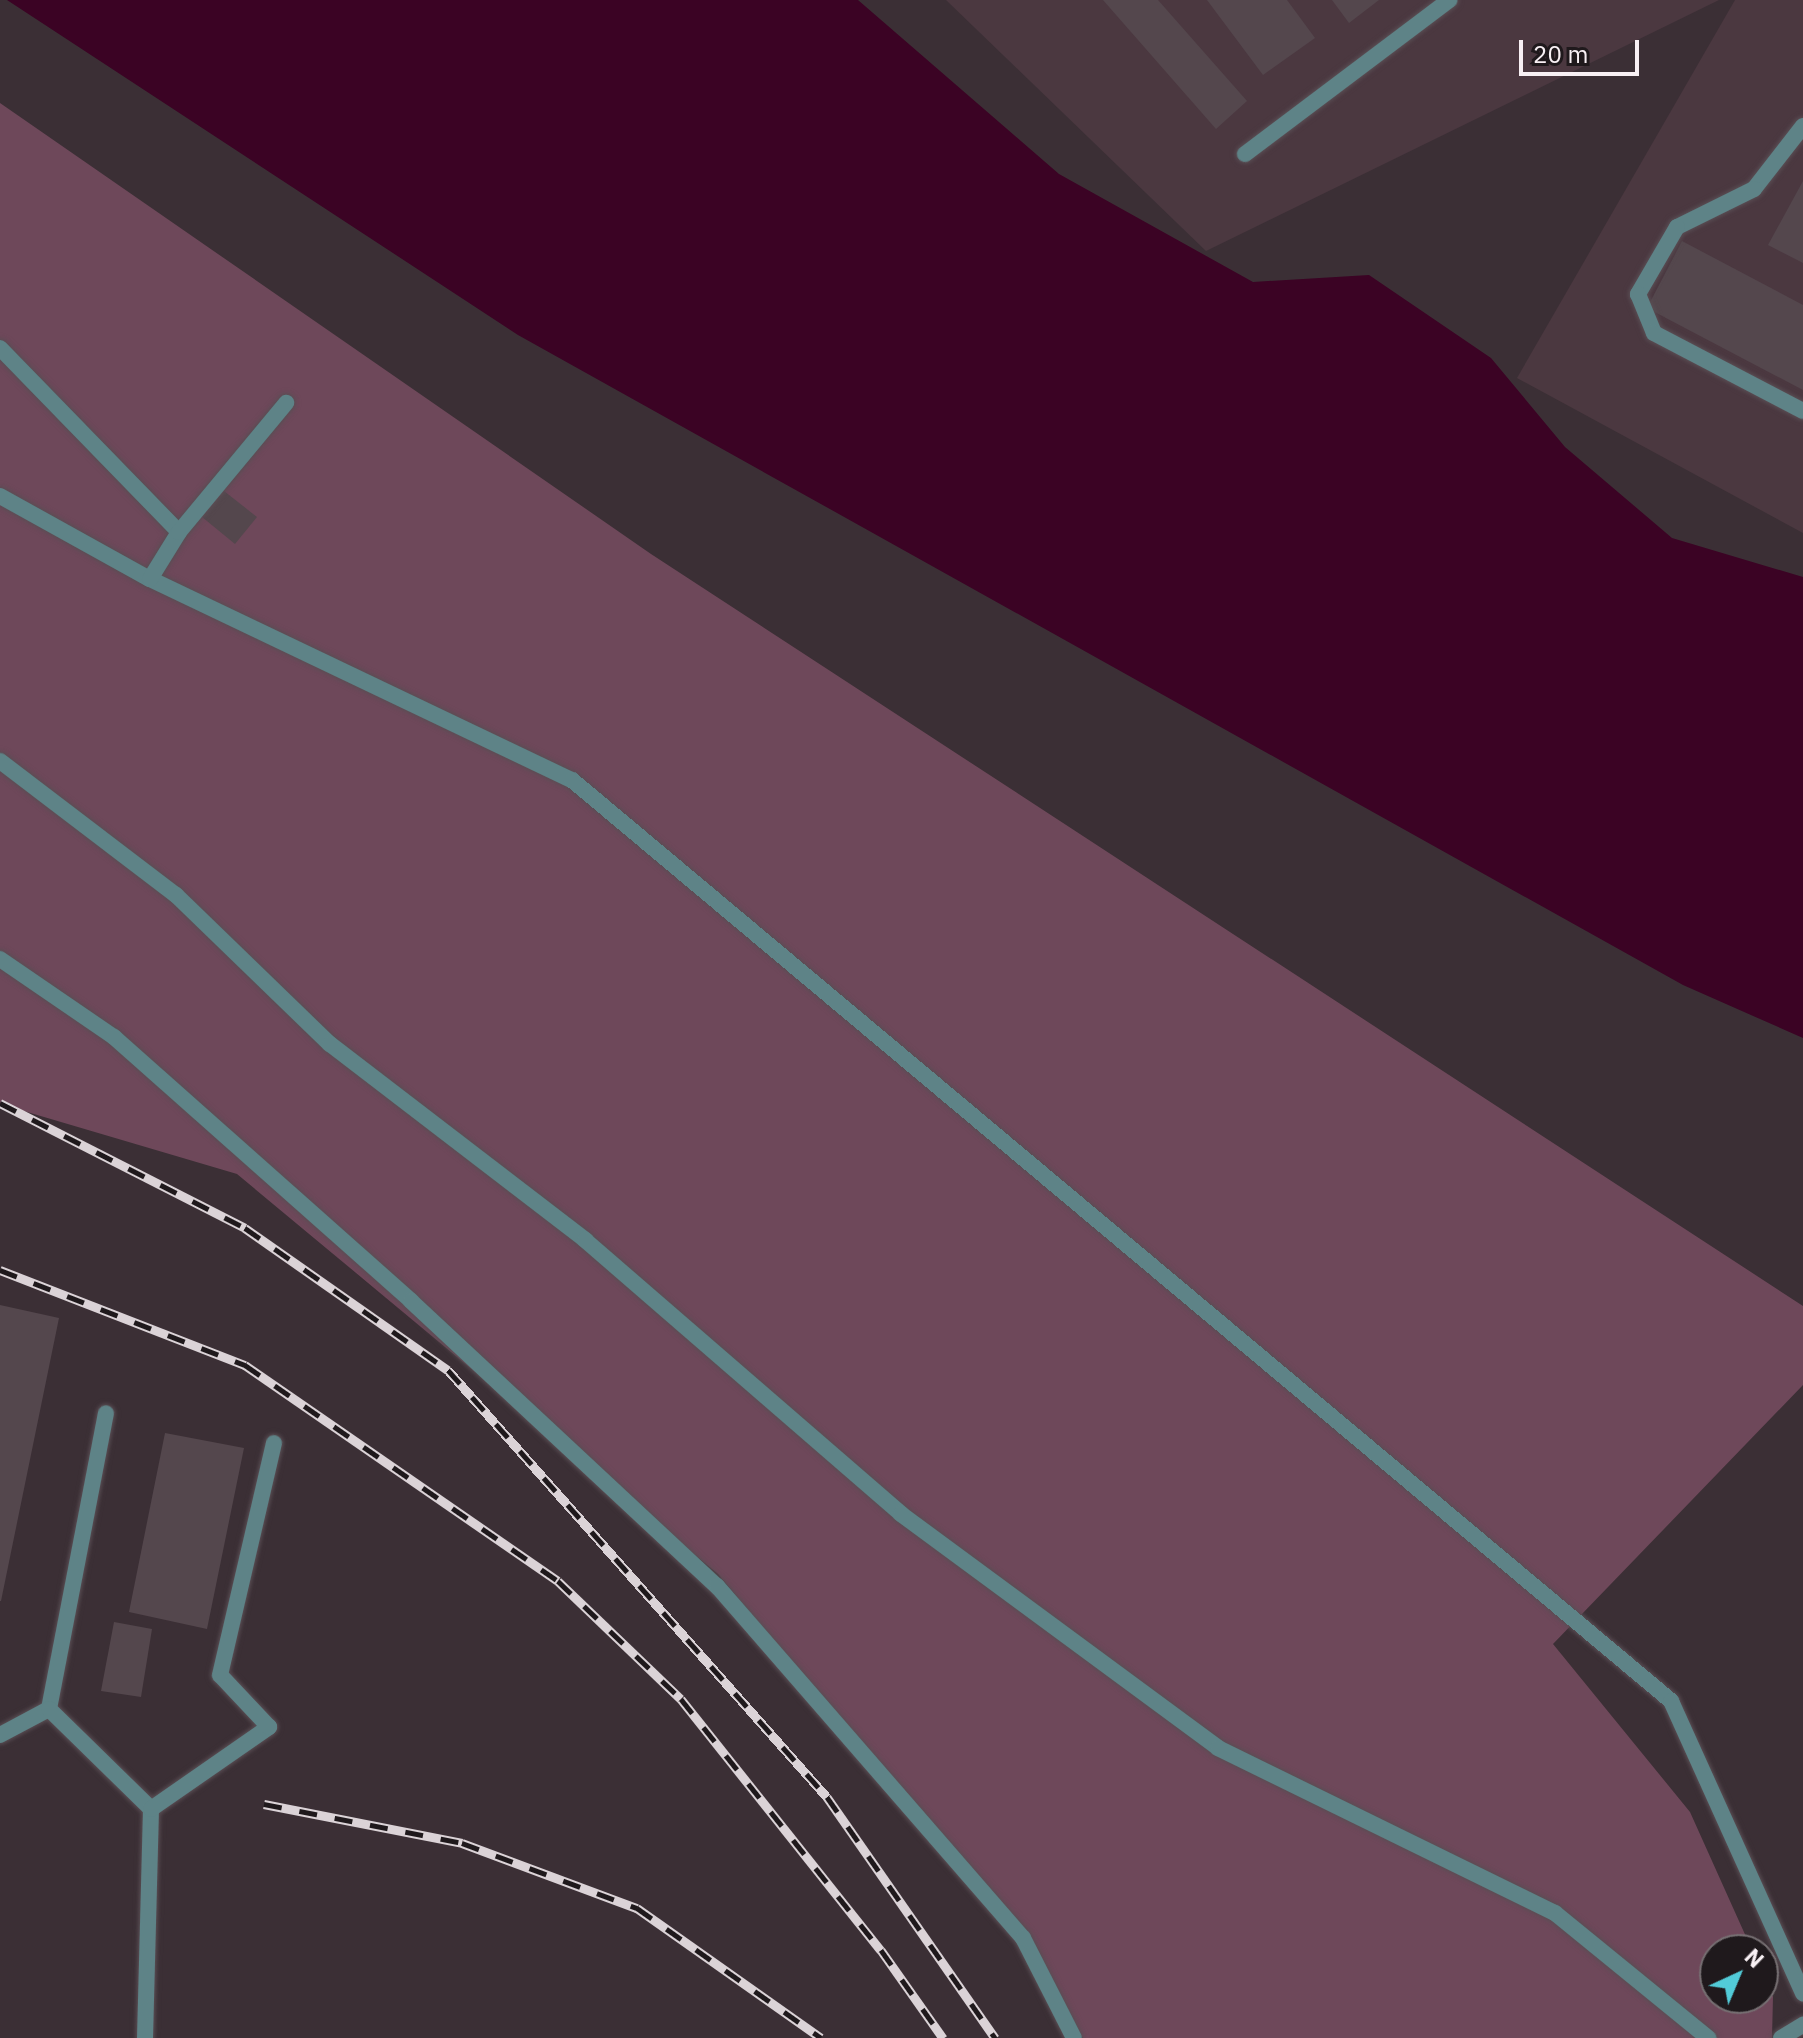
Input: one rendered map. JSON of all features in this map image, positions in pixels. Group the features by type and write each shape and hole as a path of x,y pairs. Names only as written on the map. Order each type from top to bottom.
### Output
{"street":[{"path":"1245,154 1449,0"},
{"path":"1803,126 1754,189 1677,227 1638,294 1654,333 1803,411"},
{"path":"0,348 179,532"},
{"path":"150,579 179,532 286,403"},
{"path":"0,496 150,579 572,780 1671,1701 1803,1994"},
{"path":"0,761 176,895 330,1044 585,1240 901,1514 1218,1748 1555,1913 1708,2038"},
{"path":"0,959 114,1037 411,1301 717,1586 1023,1938 1074,2038"},
{"path":"49,1709 106,1413"},
{"path":"151,1809 269,1727 220,1675 274,1443"},
{"path":"0,1735 49,1709"},
{"path":"49,1709 151,1809 145,2038"},
{"path":"1781,2038 1803,2025"}],"shaded area":[{"path":"7,0 858,0 1059,174 1253,282 1369,275 1491,358 1565,447 1672,538 1803,577 1803,1038 1683,985 518,335"},
{"path":"946,0 1719,0 1206,251"},
{"path":"1735,0 1803,0 1803,533 1517,378"},
{"path":"0,103 651,554 1803,1306 1803,1385 1553,1644 1690,1812 1745,1934 1699,1934 1699,2014 1773,2014 1772,2038 1083,2038 1037,1952 718,1574 237,1174 0,1104"}],"building":[{"path":"1103,0 1158,0 1247,101 1216,129"},
{"path":"1207,0 1287,0 1315,38 1263,75"},
{"path":"1332,0 1379,0 1349,23"},
{"path":"1803,181 1803,263 1768,245"},
{"path":"1682,241 1803,305 1803,390 1647,308"},
{"path":"224,491 257,517 235,544 202,517"},
{"path":"0,1305 59,1318 1,1601 0,1601"},
{"path":"165,1433 244,1448 207,1629 129,1612"},
{"path":"114,1622 152,1629 141,1697 101,1691"}],"railway":[{"path":"0,1103 245,1228 448,1370 827,1797 995,2038"},
{"path":"0,1270 245,1365 558,1581 681,1699 881,1950 943,2038"},
{"path":"264,1804 462,1843 637,1908 821,2038"}]}
